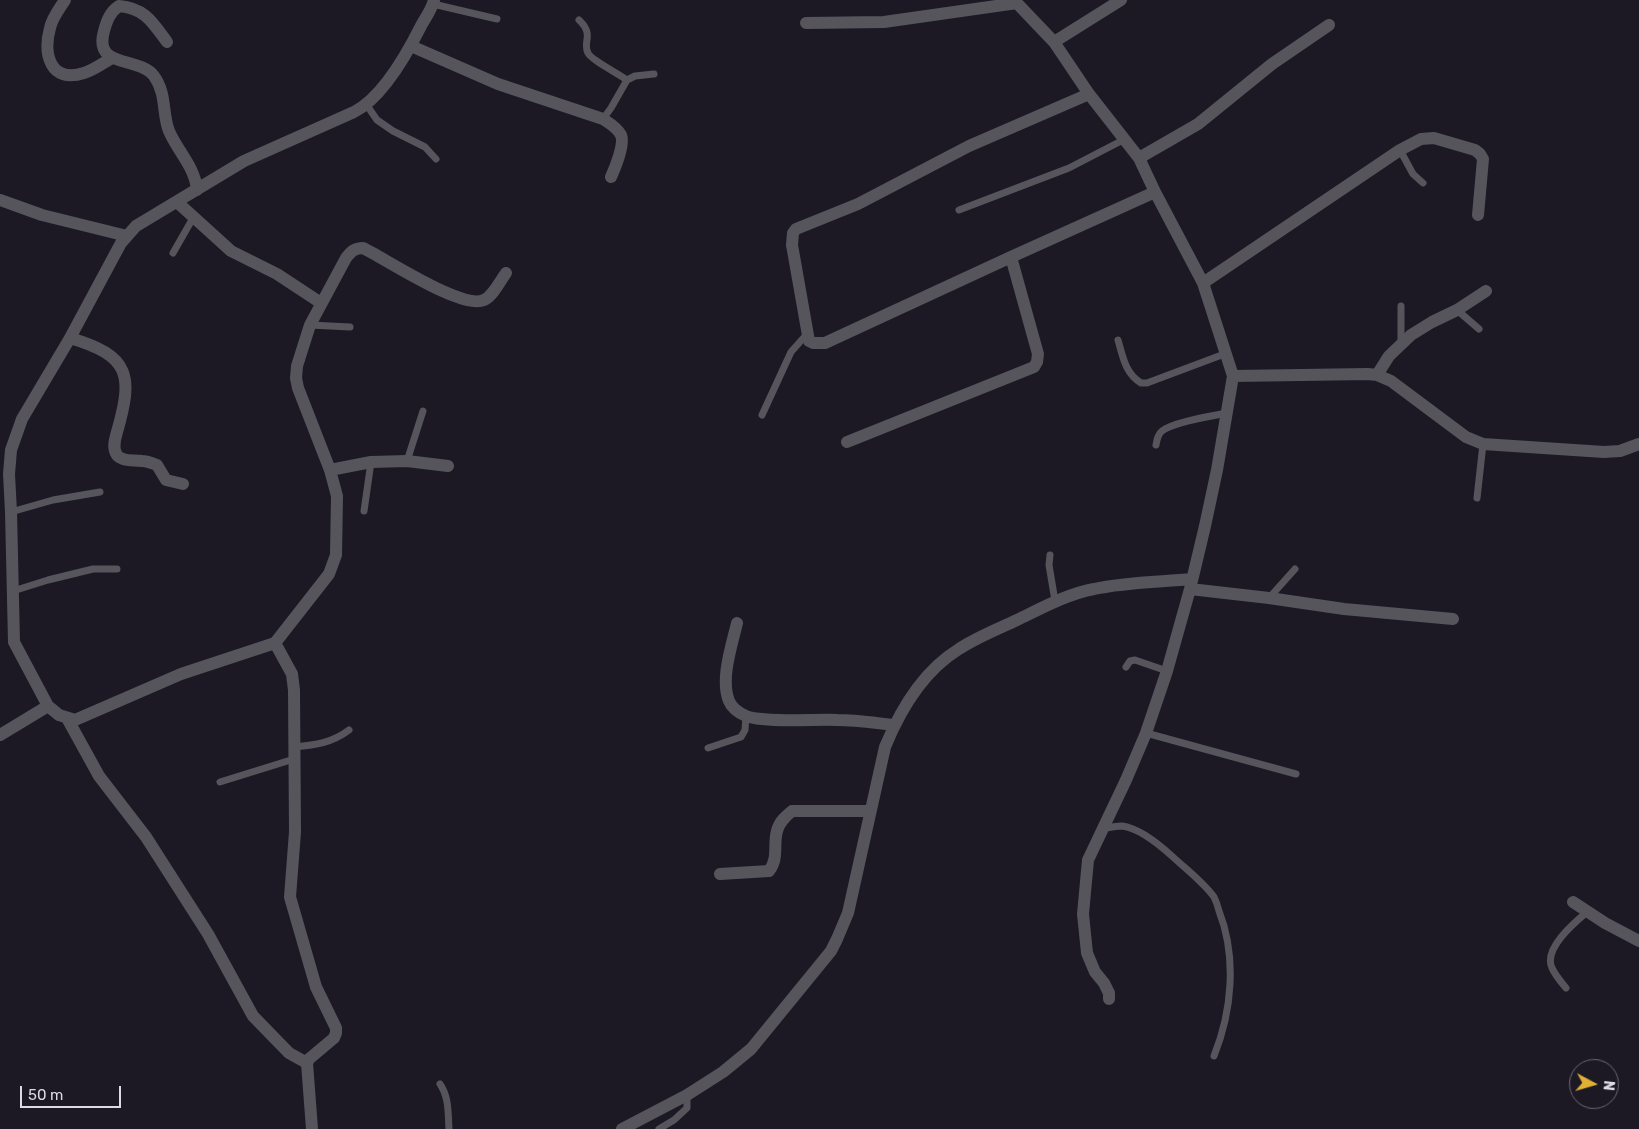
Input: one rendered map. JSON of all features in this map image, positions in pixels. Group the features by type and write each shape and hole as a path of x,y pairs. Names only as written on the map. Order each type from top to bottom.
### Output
{"street":[{"path":"65,0 50,28 47,51 53,68 61,73 81,74 112,58"},
{"path":"1054,42 1121,0"},
{"path":"433,2 411,46 385,83 366,104 354,112 244,161 136,226 121,243 70,338 22,419 16,432 4,475 11,512 14,642 48,706 67,718 75,720 181,674 275,643 329,574 336,555 337,496 330,470 298,388 297,366 310,325 346,258 356,248 363,248 374,253 457,298 474,302 486,299 506,273"},
{"path":"806,23 884,22 1016,2 1054,42 1090,94 1139,158 1203,283 1227,353 1234,376 1217,470 1191,584 1167,671 1146,733 1088,860 1083,914 1087,953 1095,972 1104,983 1109,999"},
{"path":"166,42 153,23 142,13 130,7 119,6 112,11 102,36 102,44 105,51 112,58 148,70 154,76 161,89 168,129 194,174 197,190"},
{"path":"1139,158 1198,124 1272,64 1329,25"},
{"path":"411,46 498,84 603,119 614,126 621,135 622,144 611,177"},
{"path":"1090,94 969,146 858,204 796,229 793,233 792,245 806,334 809,341 824,343 1155,192"},
{"path":"1203,283 1400,150 1427,137 1474,150 1480,154 1483,159 1478,215"},
{"path":"0,200 42,215 127,236"},
{"path":"177,202 236,254 277,274 321,303"},
{"path":"847,442 1034,367 1038,354 1011,257"},
{"path":"1377,375 1389,356 1411,335 1486,291"},
{"path":"70,338 88,343 107,352 118,362 123,374 126,387 125,401 114,443 116,454 123,459 157,464 166,480 183,484"},
{"path":"1234,376 1377,375 1391,381 1466,437 1483,444 1604,452 1620,451 1639,444"},
{"path":"330,470 371,462 407,461 448,466"},
{"path":"622,1129 723,1072 750,1049 830,951 848,913 885,747 894,725 917,687 937,665 959,648 1055,601 1093,589 1115,585 1191,584 1344,609 1453,619"},
{"path":"737,623 725,687 729,702 735,710 746,716 764,719 838,720 894,725"},
{"path":"275,643 292,674 294,690 295,832 290,897 316,987 336,1028 334,1038 309,1059 307,1063 312,1129"},
{"path":"0,735 48,706"},
{"path":"67,718 99,776 146,837 208,934 252,1016 289,1053 307,1063"},
{"path":"720,874 769,871 776,854 777,831 784,818 792,811 870,811"},
{"path":"1573,902 1639,941"}],"lane":[{"path":"433,2 497,19"},
{"path":"579,20 584,25 587,33 586,48 590,56 615,70 627,80"},
{"path":"603,119 627,80 635,76 654,74"},
{"path":"366,104 377,120 393,131 425,147 436,159"},
{"path":"959,210 1069,168 1124,139"},
{"path":"1400,150 1413,174 1423,183"},
{"path":"173,254 193,218"},
{"path":"1400,306 1401,344"},
{"path":"1456,310 1479,329"},
{"path":"310,325 350,328"},
{"path":"762,416 791,352 806,334"},
{"path":"1118,340 1129,373 1141,383 1147,383 1227,353"},
{"path":"407,461 416,439 423,411"},
{"path":"1156,445 1158,435 1164,429 1228,413"},
{"path":"1477,498 1483,444"},
{"path":"364,511 371,462"},
{"path":"11,512 53,500 100,492"},
{"path":"1050,555 1049,565 1055,601"},
{"path":"13,591 93,569 117,569"},
{"path":"1268,598 1295,569"},
{"path":"1126,667 1130,661 1135,660 1167,671"},
{"path":"708,748 741,737 745,730 746,716"},
{"path":"220,782 294,753 338,739 350,730"},
{"path":"1146,733 1296,774"},
{"path":"1103,828 1122,826 1143,834 1167,852 1197,879 1214,898 1224,923 1230,952 1230,979 1219,1042 1214,1056"},
{"path":"1566,988 1551,967 1551,956 1565,932 1587,912"},
{"path":"440,1084 445,1092 448,1104 449,1129"},
{"path":"659,1129 674,1120 687,1108 687,1094"}]}
